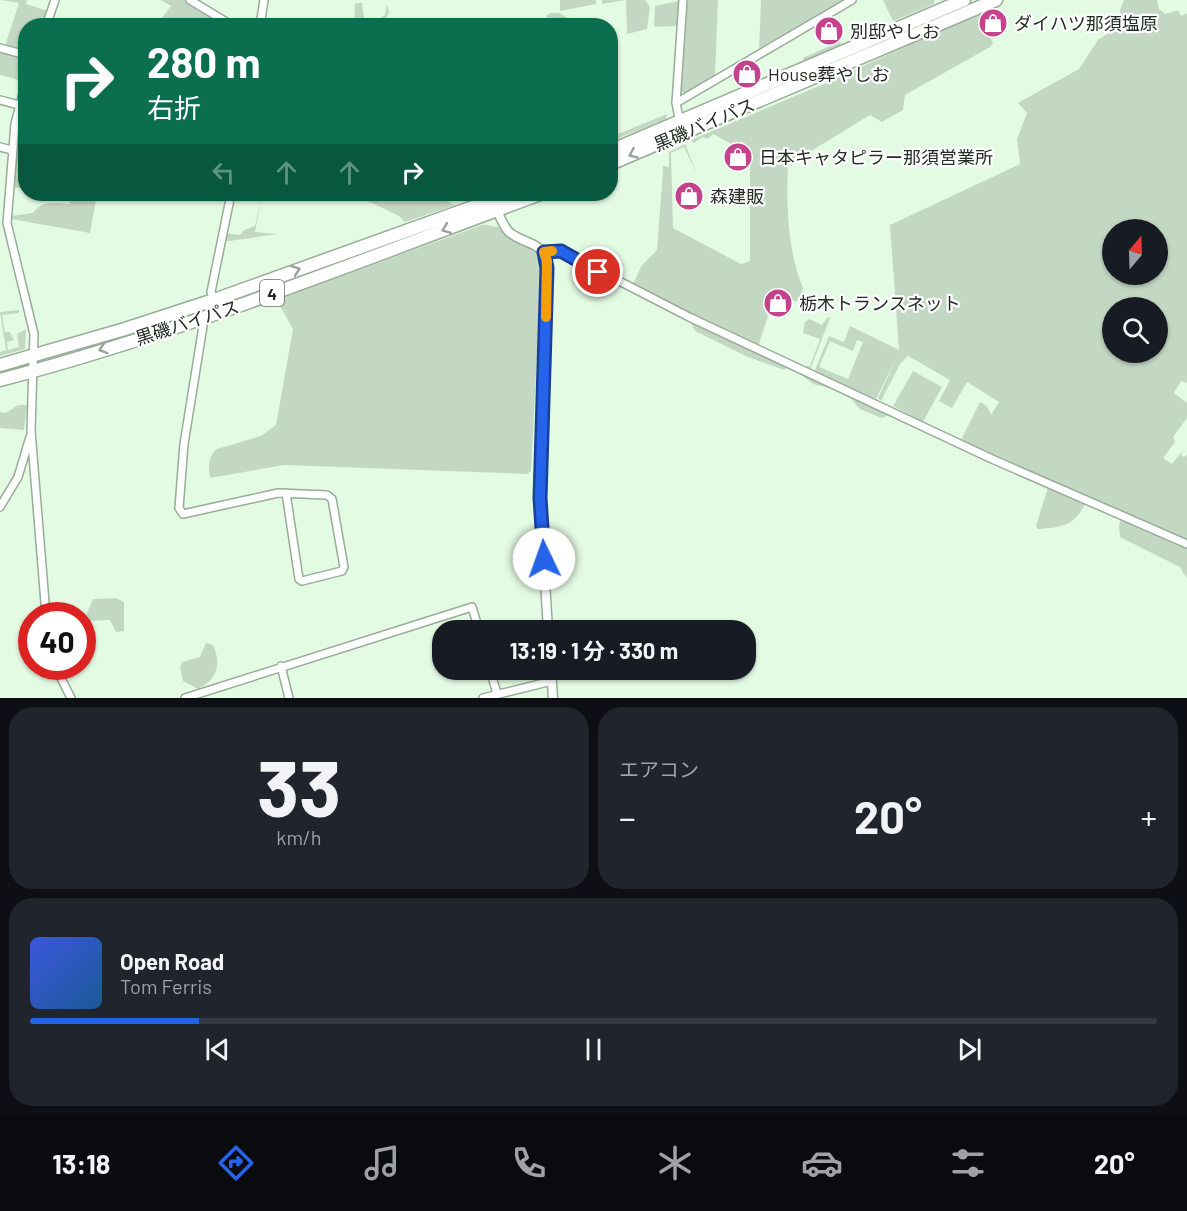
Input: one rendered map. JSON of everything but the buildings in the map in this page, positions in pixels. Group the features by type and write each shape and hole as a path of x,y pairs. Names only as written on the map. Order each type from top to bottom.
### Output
{"highway":[{"name":"黒磯バイパス","path":"618,160 681,128 964,0"},
{"name":"黒磯バイパス","path":"618,148 681,128 996,0"},
{"name":"黒磯バイパス","path":"0,380 33,372 200,318 330,273 500,201"},
{"name":"黒磯バイパス","path":"0,365 214,300 511,201"}],"street":[{"path":"49,18 55,0"},
{"path":"190,0 220,18"},
{"path":"261,18 264,0"},
{"path":"681,128 676,103 683,0"},
{"path":"676,103 852,0"},
{"path":"0,48 18,53"},
{"path":"0,100 18,105 12,150 7,224 9,243 34,334 31,432 45,602"},
{"path":"0,147 12,150"},
{"path":"214,300 211,292 230,201"},
{"path":"495,205 508,231 536,245 544,252 547,268 540,498 547,620"},
{"path":"544,252 561,251 679,312 992,459 1187,544"},
{"path":"200,318 203,326 184,444 179,508 183,514 286,493 327,495 332,499 344,567 342,571 302,581 299,579 286,493"},
{"path":"0,507 18,477 31,432"},
{"path":"185,698 472,607 476,620"},
{"path":"280,666 289,698"},
{"path":"62,680 71,698"},
{"path":"493,680 497,694"},
{"path":"483,698 552,681 553,698"}],"green space":[{"path":"0,0 27,0 26,4 48,11 45,18 18,18 18,50 5,46 19,3"},
{"path":"161,0 186,0 217,18 162,18 171,6"},
{"path":"560,0 596,0 596,4 560,11"},
{"path":"602,0 626,0 602,4"},
{"path":"626,0 645,0 650,7 647,29 627,34"},
{"path":"686,0 718,0 715,75 687,94 682,92 680,87"},
{"path":"761,0 844,0 759,50"},
{"path":"883,0 934,0 934,4 893,21"},
{"path":"1124,0 1157,0 1159,9 1165,14 1178,10 1181,16 1187,13 1187,383 1181,381 1174,393 1187,403 1187,418 1173,437 1175,442 1163,458 1172,464 1183,450 1181,455 1184,457 1187,454 1187,579 1180,567 1120,537 1119,525 1123,512 1089,496 1080,513 1070,522 1057,527 1038,529 1036,526 1050,481 961,440 980,402 987,406 991,415 999,402 967,382 952,408 939,401 950,380 908,356 900,364 881,401 878,398 899,353 876,399 857,391 857,395 889,411 889,415 882,418 860,409 845,392 813,384 795,370 813,375 829,336 844,342 850,326 899,350 890,225 1020,164 1017,139 1027,113 1018,103 1079,69 1098,40 1122,24 1120,10","holes":["857,340 863,342 848,379 819,367 830,341 853,351"]},
{"path":"679,1 677,26 654,27 655,6"},
{"path":"355,3 362,3 364,18 354,18"},
{"path":"387,4 389,12 386,18 380,18 385,15"},
{"path":"559,13 568,18 547,18 547,15"},
{"path":"979,14 993,43 990,47 905,95 903,110 882,122 870,115 788,165 789,228 794,259 803,288 798,301 772,293 765,310 768,316 757,350 787,365 787,368 784,370 748,357 695,331 684,310 633,284 642,265 657,250 663,166 669,167 669,152 685,144 697,174 684,147 671,153 673,228 741,264 750,261 750,154 713,134 708,139 703,137 694,143 691,140 826,83"},
{"path":"833,16 841,45 804,61 803,58 834,44 833,41 837,37 831,22 822,26 821,23"},
{"path":"0,51 18,57 18,80 0,75"},
{"path":"667,114 666,119 618,138 618,134"},
{"path":"16,151 18,151 18,188 13,187"},
{"path":"70,201 96,201 90,233 11,219 11,216 33,213 44,204 69,204"},
{"path":"261,201 255,232 278,234 222,242 224,233 240,235 244,230 255,226"},
{"path":"368,201 447,201 455,205 405,222 399,216"},
{"path":"482,225 507,231 531,247 542,259 531,471 527,474 284,465 210,478 209,462 217,449 261,436 276,425 293,329 279,304 282,298"},
{"path":"19,310 19,313 2,315 5,332 10,332 14,340 7,342 8,350 19,347 17,334 26,329 25,349 0,356 0,352 6,350 0,312"},
{"path":"828,317 830,318 810,370 802,366 810,366 820,339 803,333 805,322 809,319 822,325"},
{"path":"913,371 942,387 923,422 893,406"},
{"path":"18,405 27,405 24,430 0,428 0,412 6,413"},
{"path":"116,598 124,602 124,631 116,632 110,620 96,621 96,602 92,602 93,599"},
{"path":"206,643 213,645 216,652 216,671 210,681 198,689 183,681 180,668 182,662 200,657"}],"slow traffic":[{"path":"546,317 547,261 544,252 552,251"}],"place":[{"name":"ダイハツ那須塩原","path":"993,23"},
{"name":"別邸やしお","path":"829,31"},
{"name":"House葬やしお","path":"747,74"},
{"name":"日本キャタピラー那須営業所","path":"738,157"},
{"name":"森建販","path":"689,196"},
{"name":"栃木トランスネット","path":"778,303"}],"route":[{"path":"544,559 540,498 547,268 544,252 561,251 598,272"}]}
